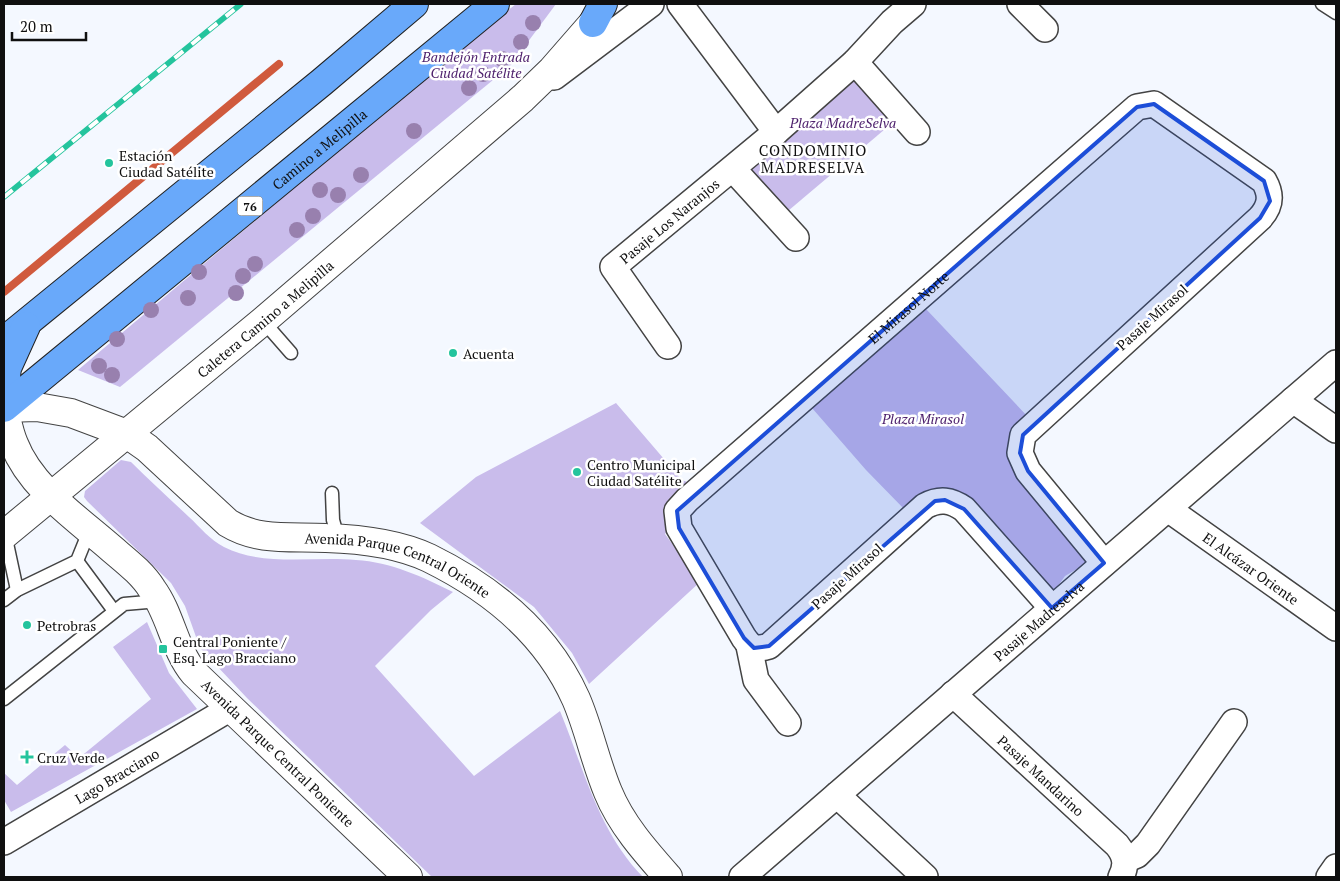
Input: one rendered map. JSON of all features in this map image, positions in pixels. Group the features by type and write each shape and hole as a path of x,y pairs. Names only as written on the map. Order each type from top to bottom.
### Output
{"main road":[{"path":"4,341 322,82 414,4"},
{"name":"Camino a Melipilla","path":"4,408 495,4"},
{"path":"4,408 8,368 29,320"}],"street":[{"path":"598,14 624,4"},
{"name":"Caletera Camino a Melipilla","path":"524,98 595,48 651,4"},
{"path":"680,4 776,132"},
{"name":"Pasaje Los Naranjos","path":"668,346 613,267 776,132 854,62 892,22 913,4"},
{"path":"1020,4 1045,29"},
{"name":"Caletera Camino a Melipilla","path":"5,534 262,321 524,98 552,70 598,14"},
{"path":"854,62 917,132"},
{"name":"Pasaje Mirasol","path":"1104,563 1028,471 1020,453 1023,435 1260,218 1266,211 1270,201 1269,190 1264,181 1159,107 1154,104 1142,105"},
{"name":"El Mirasol Norte","path":"749,646 678,528 677,511 702,487 1137,107 1142,105"},
{"path":"733,169 796,238"},
{"name":"Pasaje Madreselva","path":"742,877 1336,363"},
{"path":"1293,400 1336,430"},
{"name":"Avenida Parque Central Oriente","path":"4,408 37,407 72,413 127,434 147,448 228,523 240,531 267,537 338,538 373,541 429,558 476,585 517,616 552,657 567,680 584,720 608,794 622,820 637,841 668,877"},
{"name":"Avenida Parque Central Poniente","path":"4,408 14,444 21,459 51,495 149,584 159,601 187,664 229,709 408,877"},
{"name":"Pasaje Mirasol","path":"749,646 760,648 769,646 925,506 935,501 945,500 964,509 1052,608"},
{"name":"El Alcázar Oriente","path":"1168,509 1336,628"},
{"path":"749,646 756,680 788,723"},
{"name":"Pasaje Mandarino","path":"953,694 1117,845 1123,852 1123,869"},
{"name":"Lago Bracciano","path":"4,842 229,709"},
{"name":"Pasaje Mandarino","path":"1123,869 1148,844 1234,722"},
{"path":"837,795 925,877"},
{"path":"1329,877 1336,867"}],"lane":[{"path":"1322,4 1336,12"},
{"path":"262,321 291,353"},
{"path":"332,494 333,520 338,538"},
{"path":"4,600 17,590 77,561 90,530"},
{"path":"5,534 17,590"},
{"path":"77,561 114,611"},
{"path":"4,699 124,604 159,601"}],"highlighted area":[{"path":"1154,104 1264,181 1270,201 1260,218 1023,435 1020,453 1028,471 1104,563 1052,608 964,509 945,500 935,501 769,646 754,648 744,638 679,528 677,511 1137,107"}],"green space":[{"name":"Bandejón Entrada Ciudad Satélite","path":"516,4 556,4 510,66 120,387 78,370 460,48"},
{"name":"Plaza MadreSelva","path":"855,69 897,119 782,216 738,169"},
{"name":"Plaza Mirasol","path":"926,309 1029,418 1016,438 1091,561 1065,576 1055,590 1047,589 975,504 907,512 866,470 812,408"},
{"path":"616,403 682,480 695,485 665,534 700,582 589,684 572,653 534,607 420,523 476,477"},
{"path":"121,460 131,462 214,541 239,553 272,559 369,561 406,571 453,592 431,610 375,666 474,776 560,711 603,820 627,859 643,877 432,877 247,698 200,648 185,606 171,583 84,497 85,491"},
{"path":"147,622 169,673 197,709 11,812 4,800 4,773 17,785 65,745 79,758 151,699 113,647"}],"waterway":[{"path":"4,292 279,64"}],"railway":[{"path":"4,197 241,4"}],"place":[{"name":"Estación Ciudad Satélite","path":"109,163"},
{"name":"Acuenta","path":"453,353"},
{"name":"Centro Municipal Ciudad Satélite","path":"577,472"},
{"name":"Petrobras","path":"27,625"},
{"name":"Central Poniente / Esq. Lago Bracciano","path":"163,649"},
{"name":"Cruz Verde","path":"27,757"}],"district":[{"name":"CONDOMINIO MADRESELVA","path":"813,158"}]}
